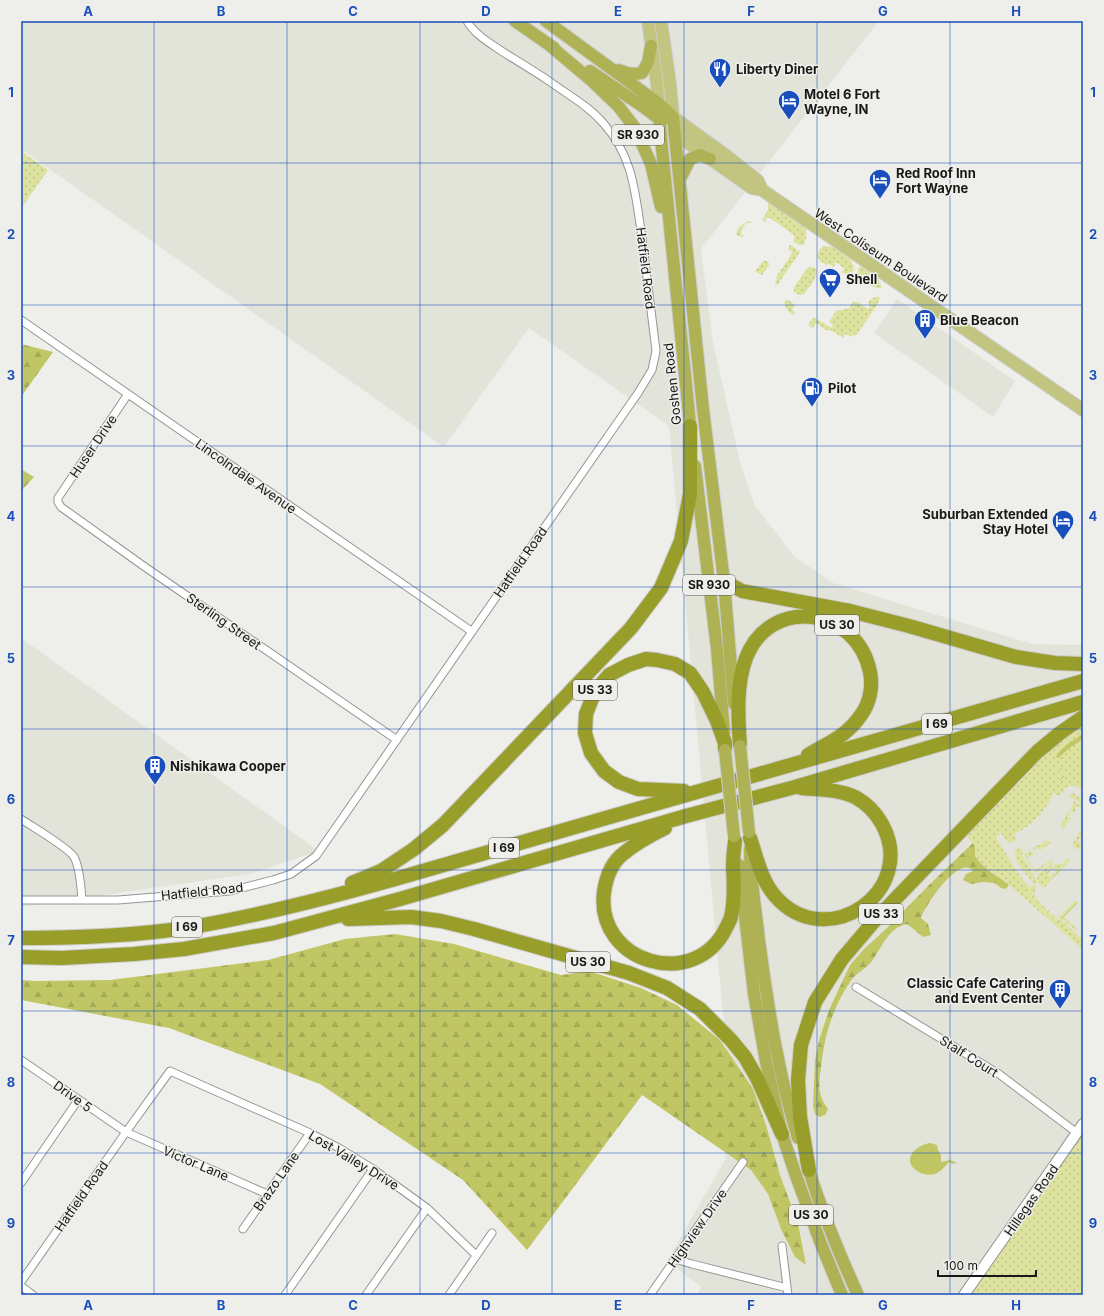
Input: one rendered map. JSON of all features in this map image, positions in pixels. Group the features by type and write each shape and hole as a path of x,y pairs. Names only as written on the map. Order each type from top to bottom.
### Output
{"highway":[{"name":"West Coliseum Boulevard","path":"516,21 659,118 674,133"},
{"name":"West Coliseum Boulevard","path":"546,21 658,103 673,117"},
{"name":"SR 930","path":"548,44 592,81 619,107 635,128 651,164 674,259"},
{"path":"605,64 631,74 642,73 648,62 651,46"},
{"name":"Goshen Road","path":"658,103 690,426 717,649 725,747"},
{"name":"SR 930","path":"673,117 703,409 724,581 732,690 740,742"},
{"path":"679,182 690,159 700,155 710,158"},
{"path":"309,903 381,871 414,850 437,830 631,628 661,588 681,541 690,494 690,426"},
{"path":"724,581 742,591 850,611 909,626 1016,657 1055,663 1083,664"},
{"name":"US 30","path":"791,765 815,750 836,740 850,728 861,715 868,702 872,682 868,663 860,646 848,632 832,622 816,617 798,616 781,622 766,629 756,640 746,659 739,689 740,742 750,835 750,858 766,993 778,1058 789,1104 809,1170 836,1246 858,1295"},
{"name":"US 33","path":"698,791 638,789 619,782 604,771 591,753 585,733 586,714 595,691 609,674 628,665 646,659 674,664 690,674 703,692 717,721 725,747 754,994 766,1062 782,1134"},
{"name":"I 69","path":"21,938 62,938 116,935 184,928 309,903 698,791 922,729 1083,681"},
{"name":"I 69","path":"21,957 62,958 134,954 184,949 274,933 686,816 795,787 1083,702"},
{"name":"US 33","path":"809,1170 800,1117 798,1080 802,1045 815,1002 842,960 876,919 1037,752 1083,717"},
{"path":"750,835 760,870 774,896 784,906 799,914 816,920 833,919 849,915 863,907 874,897 889,868 890,850 888,834 880,820 867,805 854,797 836,791 795,787"},
{"path":"686,816 623,853 611,868 605,884 603,899 604,914 611,930 619,943 633,954 647,961 663,964 678,964 695,959 710,950 721,938 731,917 734,887 733,864 735,839"},
{"name":"US 30","path":"320,921 411,917 441,921 629,973 667,988 700,1009 731,1040 745,1057 757,1078 782,1134 821,1244 842,1295"}],"main road":[{"name":"Goshen Road","path":"648,21 657,84 658,103"},
{"path":"661,21 673,117"},
{"name":"West Coliseum Boulevard","path":"673,117 758,181 762,190"},
{"name":"West Coliseum Boulevard","path":"674,133 752,188 762,190 1083,410"},
{"name":"Hillegas Road","path":"964,1295 1080,1129"}],"street":[{"name":"Hatfield Road","path":"21,900 118,900 230,891 274,880 291,874 316,856 638,393 652,370 656,351 648,278 634,182 621,148 604,124 576,99 478,34 467,21"},
{"name":"Lincolndale Avenue","path":"21,320 471,632"},
{"name":"Huser Drive","path":"58,498 128,394"},
{"name":"Sterling Street","path":"58,498 58,502 66,510 145,567 397,740"},
{"path":"21,819 74,856 78,865 82,900"},
{"name":"Stalf Court","path":"856,987 999,1074 1080,1129"},
{"name":"Drive 5","path":"21,1060 126,1132"},
{"name":"Hatfield Road","path":"21,1282 170,1071"},
{"name":"Lost Valley Drive","path":"170,1071 310,1133 373,1168 427,1208 476,1255"},
{"path":"21,1183 78,1100"},
{"name":"Victor Lane","path":"126,1132 267,1194"},
{"name":"Brazo Lane","path":"243,1229 310,1133"},
{"name":"Highview Drive","path":"650,1295 743,1162"},
{"path":"285,1295 373,1168"},
{"path":"366,1295 427,1208"},
{"path":"448,1295 492,1233"},
{"path":"675,1259 788,1292 782,1246"},
{"path":"21,1286 33,1295"}],"shaded area":[{"path":"21,21 879,21 701,249 713,342 740,462 755,506 795,557 833,583 1032,644 1083,645 1083,1132 969,1295 697,1295 701,1287 667,1261 725,1160 729,1080 669,426 529,328 444,447 21,149"},
{"path":"21,151 48,170 21,209"},
{"path":"768,202 804,226 806,238 804,245 799,245 794,242 794,235 770,218 766,218 766,222 762,220 768,210"},
{"path":"748,221 752,223 746,223 741,231 741,235 745,235 742,237 737,235 738,228"},
{"path":"791,245 800,252 776,286 776,277 791,255 792,251 788,250 789,246"},
{"path":"823,246 832,247 846,255 854,267 853,271 848,274 844,274 841,272 844,268 837,263 834,263 834,267 829,264 826,265 819,260 817,255"},
{"path":"763,259 769,263 769,265 762,275 755,271 764,260"},
{"path":"859,266 878,278 881,289 873,287 862,280 857,283 855,282 854,278"},
{"path":"808,267 814,267 817,273 804,294 799,295 794,292 794,287"},
{"path":"875,297 880,297 877,305 856,336 851,332 853,337 845,334 844,338 832,331 826,330 818,324 815,324 813,328 808,325 813,318 815,318 832,328 833,325 829,322 836,311 850,308 853,302 858,302 868,309 870,307 868,303"},
{"path":"897,299 1015,381 993,417 874,333"},
{"path":"786,300 794,304 792,310 795,312 793,315 787,310 784,302"},
{"path":"21,638 319,851 250,874 21,907"},
{"path":"1083,724 1083,734 1068,744 1058,758 1083,739 1083,790 1076,786 1070,786 1067,787 1059,796 1054,793 1046,807 1037,818 1027,827 1014,835 1015,841 1009,842 1001,833 996,837 1017,872 1030,888 1035,884 1017,862 1015,855 1015,852 1020,847 1023,852 1022,855 1037,881 1034,894 1029,893 1031,898 1057,921 1064,924 1083,942 1083,950 1004,880 986,868 975,856 974,844 966,836 1039,759 1052,747"},
{"path":"1059,766 1065,769 1064,778 1062,781 1057,777 1057,769"},
{"path":"1073,793 1083,800 1083,804 1068,796"},
{"path":"1074,801 1083,807 1083,809 1077,806 1074,813 1070,811"},
{"path":"1068,812 1070,813 1068,817 1071,818 1063,829 1060,826"},
{"path":"1083,826 1083,831 1078,841 1082,846 1077,850 1072,845"},
{"path":"1047,840 1051,843 1040,850 1038,848 1034,850 1033,848"},
{"path":"1031,850 1034,854 1027,858 1035,870 1053,859 1054,861 1035,873 1024,854"},
{"path":"1067,858 1070,861 1060,871 1057,869 1059,864 1063,863"},
{"path":"1052,863 1046,871 1047,876 1051,878 1055,876 1044,888 1038,883 1037,875"},
{"path":"1052,863 1054,863 1051,870 1049,868 1048,871 1051,871 1048,875 1051,876 1052,872 1055,874 1056,871 1052,870 1056,864 1059,864 1057,869 1060,871 1055,876 1049,878 1046,871"},
{"path":"1030,892 1034,894 1037,900 1056,918 1065,923 1083,940 1083,942 1064,924 1057,921 1031,898"},
{"path":"1075,900 1078,903 1064,917 1077,929 1075,930 1065,921 1058,918"},
{"path":"1083,1132 1083,1295 969,1295"},
{"path":"930,1143 937,1145 941,1155 941,1162 950,1160 956,1163 954,1164 949,1162 943,1169 932,1175 924,1174 916,1170 911,1164 910,1160 912,1154 920,1146"}],"green space":[{"path":"21,344 53,352 21,397"},
{"path":"21,469 34,477 21,491"},
{"path":"1083,734 1083,739 1058,758 1056,757 1064,747"},
{"path":"973,843 975,848 975,856 980,862 1009,885 1006,889 1001,888 995,883 983,882 971,884 963,880 966,874 973,871 967,868 960,869 951,875 943,884 929,903 921,918 928,924 931,935 924,937 907,924 895,929 886,938 876,956 870,963 852,979 845,989 830,1022 824,1044 819,1085 821,1097 828,1109 825,1115 819,1117 815,1114 813,1106 815,1060 820,1037 829,1010 850,965 864,949"},
{"path":"395,934 454,944 561,975 589,971 641,988 677,1005 720,1040 753,1089 766,1125 780,1175 798,1224 806,1265 795,1257 781,1229 768,1194 751,1170 642,1095 527,1250 463,1180 320,1084 169,1028 21,1000 21,980 110,980 268,960 345,939"}],"place":[{"name":"Liberty Diner","path":"720,88"},
{"name":"Motel 6 Fort Wayne, IN","path":"789,120"},
{"name":"Red Roof Inn Fort Wayne","path":"880,200"},
{"name":"Shell","path":"830,298"},
{"name":"Blue Beacon","path":"925,340"},
{"name":"Pilot","path":"812,408"},
{"name":"Suburban Extended Stay Hotel","path":"1063,540"},
{"name":"Nishikawa Cooper","path":"155,786"},
{"name":"Classic Cafe Catering and Event Center","path":"1060,1010"}]}
